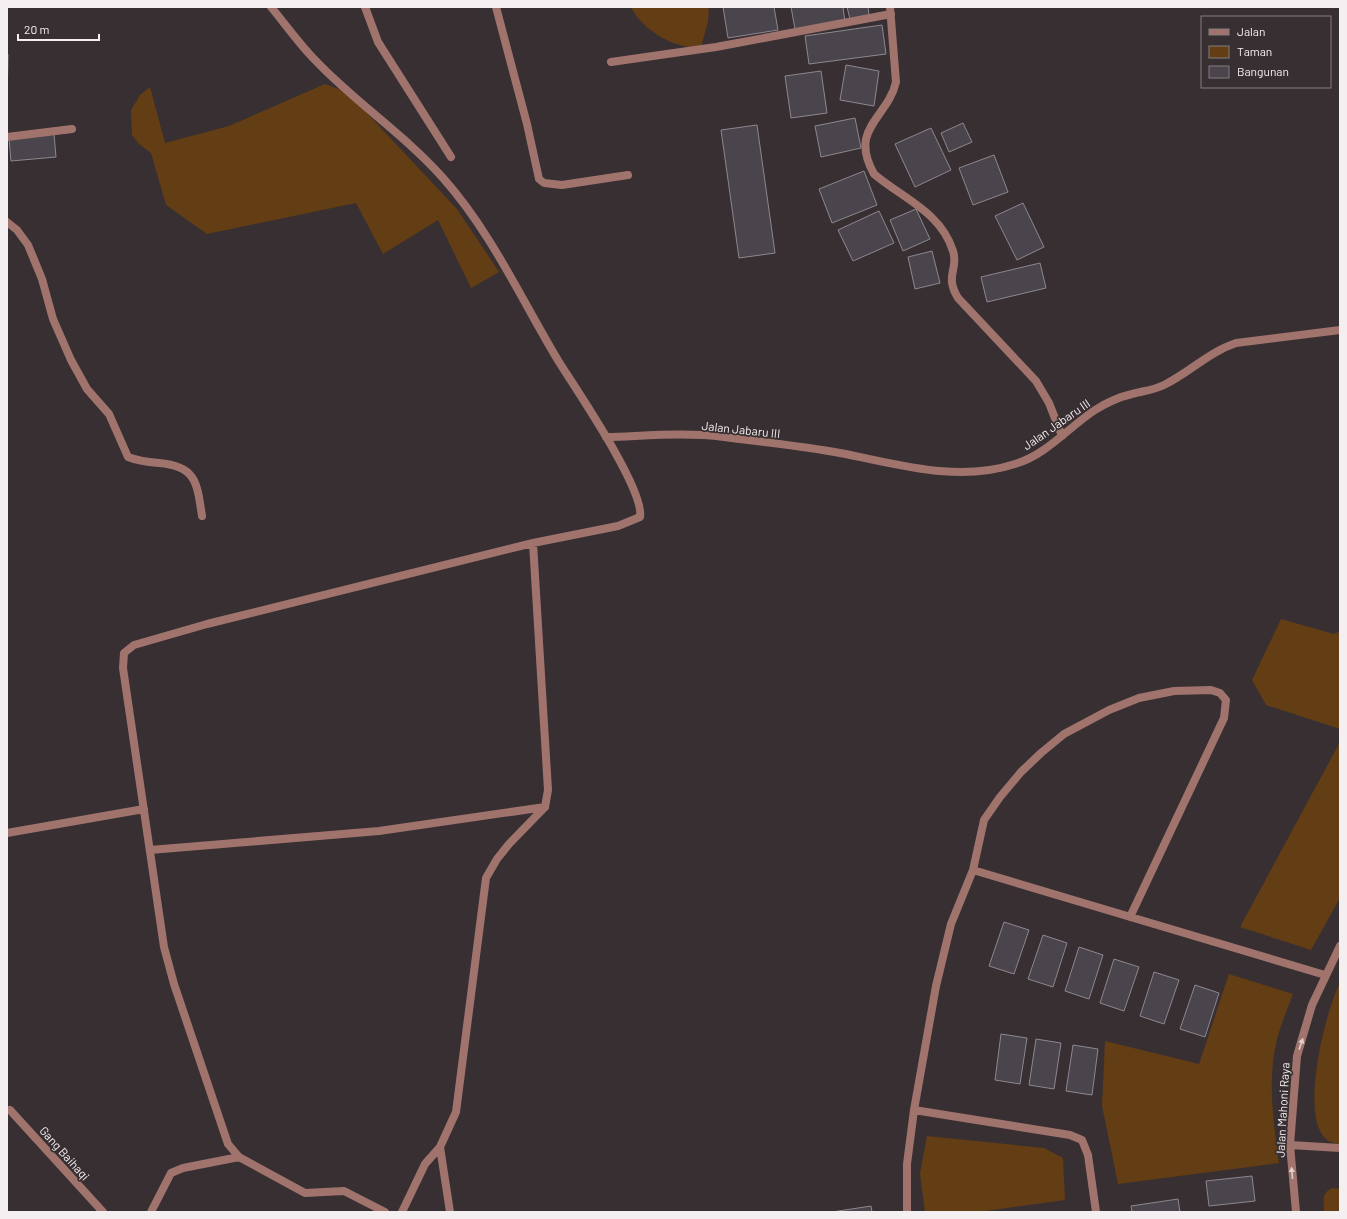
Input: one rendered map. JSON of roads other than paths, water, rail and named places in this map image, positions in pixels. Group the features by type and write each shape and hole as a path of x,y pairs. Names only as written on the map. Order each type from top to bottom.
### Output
{"street":[{"path":"271,7 316,61 380,118 443,178 498,255 559,362 606,437 639,502 641,510 640,516 618,526 533,543 207,624 128,648 124,653 123,668 164,947 174,984 228,1144 239,1157 305,1194 344,1191 385,1212"},
{"path":"365,7 378,42 451,157"},
{"path":"496,7 527,124 539,179 544,184 562,185 628,175"},
{"path":"611,62 716,47 891,10 896,82 894,92 871,125 866,139 868,164 874,174 930,214 940,225 954,255 951,278 953,290 958,298 1036,381 1049,403 1062,436"},
{"path":"7,137 72,129"},
{"path":"7,222 17,230 28,246 42,279 53,320 71,360 87,389 109,414 128,457 138,461 172,464 183,469 198,486 202,516"},
{"name":"Jalan Jabaru III","path":"606,437 722,437 839,453 916,469 964,472 987,470 1016,464 1027,460 1062,436 1095,410 1118,398 1162,386 1210,354 1225,346 1236,343 1340,330"},
{"path":"402,1212 425,1164 440,1147 456,1112 486,878 497,859 505,849 545,807 548,790 533,543"},
{"path":"906,1212 907,1164 914,1110 938,978 951,924 973,870 984,820 1021,772 1040,753 1064,734 1109,710 1139,698 1174,691 1211,690 1220,693 1226,700 1224,718 1130,917"},
{"path":"150,850 379,831 545,807"},
{"path":"7,833 144,809"},
{"path":"973,870 1325,975"},
{"name":"Jalan Mahoni Raya","path":"1296,1212 1290,1145 1297,1056 1312,1005 1340,946"},
{"name":"Gang Baihaqi","path":"10,1110 103,1212"},
{"path":"914,1110 1070,1134 1082,1140 1088,1155 1096,1212"},
{"path":"1290,1145 1340,1148"},
{"path":"440,1147 450,1212"},
{"path":"151,1212 171,1173 189,1167 239,1157"}]}
